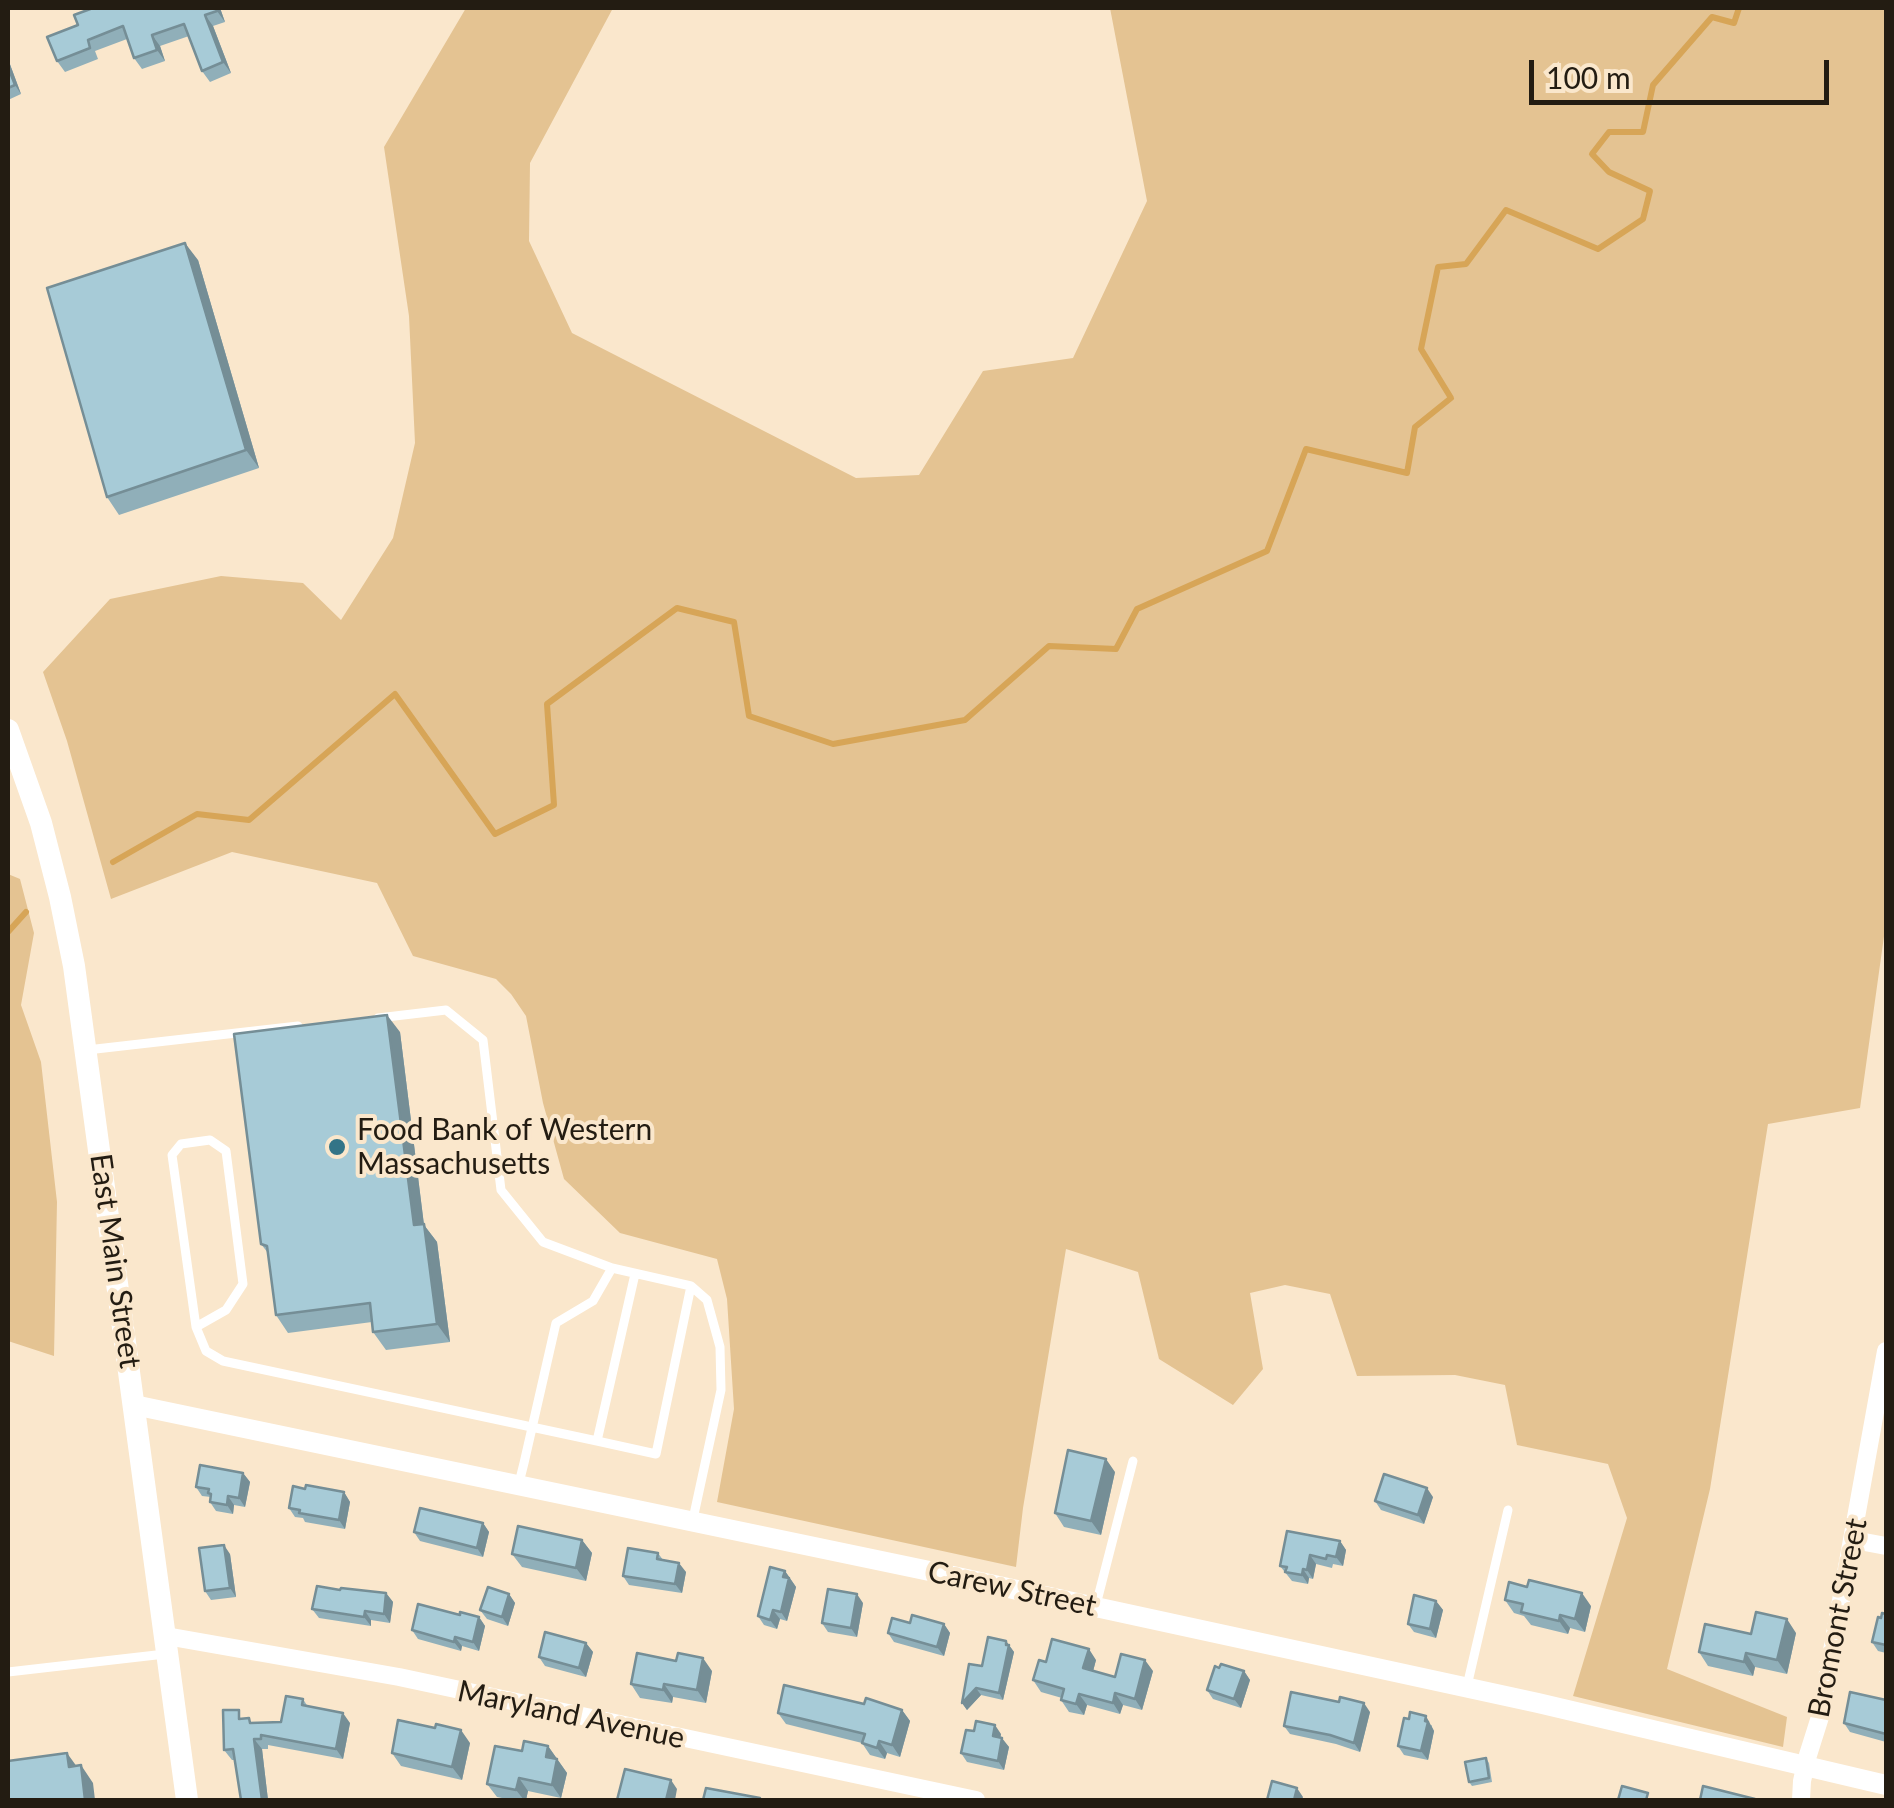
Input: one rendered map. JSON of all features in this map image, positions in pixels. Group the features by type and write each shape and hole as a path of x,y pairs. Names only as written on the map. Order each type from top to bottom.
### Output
{"main road":[{"name":"East Main Street","path":"8,730 41,824 60,897 87,1050 187,1800"}],"street":[{"name":"Bromont Street","path":"1801,1800 1854,1540 1886,1351"},
{"name":"Carew Street","path":"134,1405 1096,1607 1886,1784"},
{"path":"1854,1540 1886,1546"},
{"name":"Maryland Avenue","path":"167,1645 399,1677 976,1800"}],"lane":[{"path":"376,1018 446,1010 483,1040 501,1190 543,1242 612,1268 691,1286 707,1300 720,1347 721,1390 692,1522"},
{"path":"87,1050 304,1026"},
{"path":"196,1327 226,1310 243,1284 226,1151 210,1140 181,1144 172,1155 196,1327 206,1351 222,1361 656,1454 691,1286"},
{"path":"519,1486 556,1323 593,1301 612,1268"},
{"path":"597,1441 634,1274"},
{"path":"1096,1607 1133,1462"},
{"path":"1467,1688 1508,1510"},
{"path":"8,1672 167,1645"}],"shaded area":[{"path":"466,8 613,8 530,163 529,241 572,333 856,478 919,475 983,371 1073,358 1147,201 1110,8 1886,8 1886,922 1860,1108 1768,1124 1710,1489 1667,1669 1787,1717 1783,1747 1573,1696 1627,1518 1608,1464 1517,1445 1505,1385 1455,1375 1357,1376 1330,1294 1285,1285 1250,1293 1263,1369 1233,1405 1159,1359 1138,1272 1066,1249 1016,1567 717,1502 734,1409 727,1299 717,1259 620,1233 564,1179 543,1103 526,1016 496,979 413,956 377,883 232,852 111,899 67,741 43,672 110,599 221,576 303,583 341,620 393,538 415,443 409,316 384,147"},
{"path":"8,874 20,879 34,933 21,1005 41,1062 57,1202 54,1356 8,1341"}],"building":[{"path":"93,8 216,8 217,11 205,15 223,62 202,71 184,24 152,35 157,50 134,58 123,26 88,40 90,48 57,61 47,37 78,25 74,15"},
{"path":"8,67 15,85 8,88"},
{"path":"185,243 246,450 107,497 47,288"},
{"name":"Food Bank of Western Massachusetts","path":"387,1015 414,1225 424,1224 437,1324 373,1332 370,1303 276,1315 267,1246 261,1244 234,1034"},
{"path":"1068,1450 1106,1459 1091,1521 1055,1513"},
{"path":"200,1465 243,1473 239,1498 228,1496 227,1505 210,1502 209,1489 196,1487"},
{"path":"1384,1474 1427,1488 1418,1515 1375,1501"},
{"path":"306,1485 344,1492 339,1520 289,1508 293,1486 305,1489"},
{"path":"420,1508 483,1523 477,1548 414,1532"},
{"path":"518,1526 582,1540 576,1568 512,1554"},
{"path":"1287,1531 1340,1541 1336,1557 1310,1555 1302,1575 1285,1572 1287,1567 1280,1566"},
{"path":"224,1545 230,1588 205,1591 199,1548"},
{"path":"628,1548 658,1553 657,1559 679,1563 675,1584 623,1576"},
{"path":"770,1567 785,1571 783,1577 789,1578 781,1612 773,1610 770,1620 758,1616"},
{"path":"1529,1580 1582,1593 1575,1619 1560,1615 1559,1621 1521,1612 1523,1604 1505,1600 1509,1582 1527,1587"},
{"path":"317,1586 386,1593 384,1614 365,1611 364,1617 312,1609"},
{"path":"488,1587 509,1594 502,1617 480,1610"},
{"path":"828,1589 857,1594 851,1628 822,1623"},
{"path":"1414,1595 1436,1601 1430,1629 1408,1624"},
{"path":"418,1604 479,1617 473,1642 455,1637 454,1642 412,1630"},
{"path":"1756,1612 1787,1619 1777,1660 1746,1653 1744,1662 1699,1652 1705,1624 1751,1634"},
{"path":"1882,1613 1886,1614 1886,1645 1872,1642"},
{"path":"912,1615 944,1624 937,1647 888,1633 892,1618 910,1623"},
{"path":"545,1632 586,1643 579,1668 539,1657"},
{"path":"988,1637 1009,1645 999,1693 976,1688 962,1703 969,1664 982,1666"},
{"path":"1052,1639 1089,1649 1083,1668 1115,1677 1121,1654 1145,1660 1135,1699 1115,1693 1113,1703 1079,1694 1076,1704 1061,1700 1064,1689 1033,1680 1039,1660 1046,1662"},
{"path":"637,1653 676,1661 678,1653 703,1658 697,1690 664,1684 663,1690 631,1684"},
{"path":"1221,1664 1244,1671 1234,1699 1207,1690 1215,1666 1219,1668"},
{"path":"784,1685 864,1704 866,1698 902,1710 892,1745 879,1741 877,1748 862,1743 865,1734 778,1713"},
{"path":"1291,1692 1364,1703 1354,1743 1284,1726"},
{"path":"1850,1692 1886,1700 1886,1734 1844,1723"},
{"path":"286,1696 303,1699 302,1705 343,1713 336,1749 261,1735 261,1739 254,1739 262,1800 241,1800 233,1749 224,1750 223,1710 239,1710 239,1719 249,1718 250,1723 281,1722"},
{"path":"1410,1712 1426,1716 1428,1722 1421,1751 1398,1746 1404,1718 1409,1719"},
{"path":"398,1720 461,1730 452,1767 392,1753"},
{"path":"976,1721 995,1725 993,1736 1002,1738 998,1761 961,1753 966,1730 974,1731"},
{"path":"524,1741 548,1746 546,1757 557,1759 552,1785 519,1778 516,1790 487,1784 495,1746 522,1751"},
{"path":"67,1753 69,1767 81,1765 85,1800 8,1800 8,1761"},
{"path":"1486,1758 1489,1778 1469,1782 1465,1762"},
{"path":"625,1769 671,1780 666,1800 617,1800"},
{"path":"1272,1781 1297,1788 1294,1800 1267,1800"},
{"path":"1622,1786 1648,1793 1646,1800 1618,1800"},
{"path":"1703,1786 1755,1799 1755,1800 1700,1800"},
{"path":"706,1788 760,1798 760,1800 703,1800"}],"waterway":[{"path":"113,862 197,814 249,820 395,694 495,834 554,805 547,704 677,608 734,622 749,716 833,744 965,720 1049,646 1116,649 1137,609 1267,551 1306,449 1407,473 1415,427 1451,398 1421,349 1438,267 1466,264 1506,210 1598,249 1643,219 1650,191 1609,172 1592,154 1609,132 1643,132 1653,85 1712,17 1734,23 1739,8"},
{"path":"8,932 26,912"}],"place":[{"name":"Food Bank of Western Massachusetts","path":"337,1147"}]}
